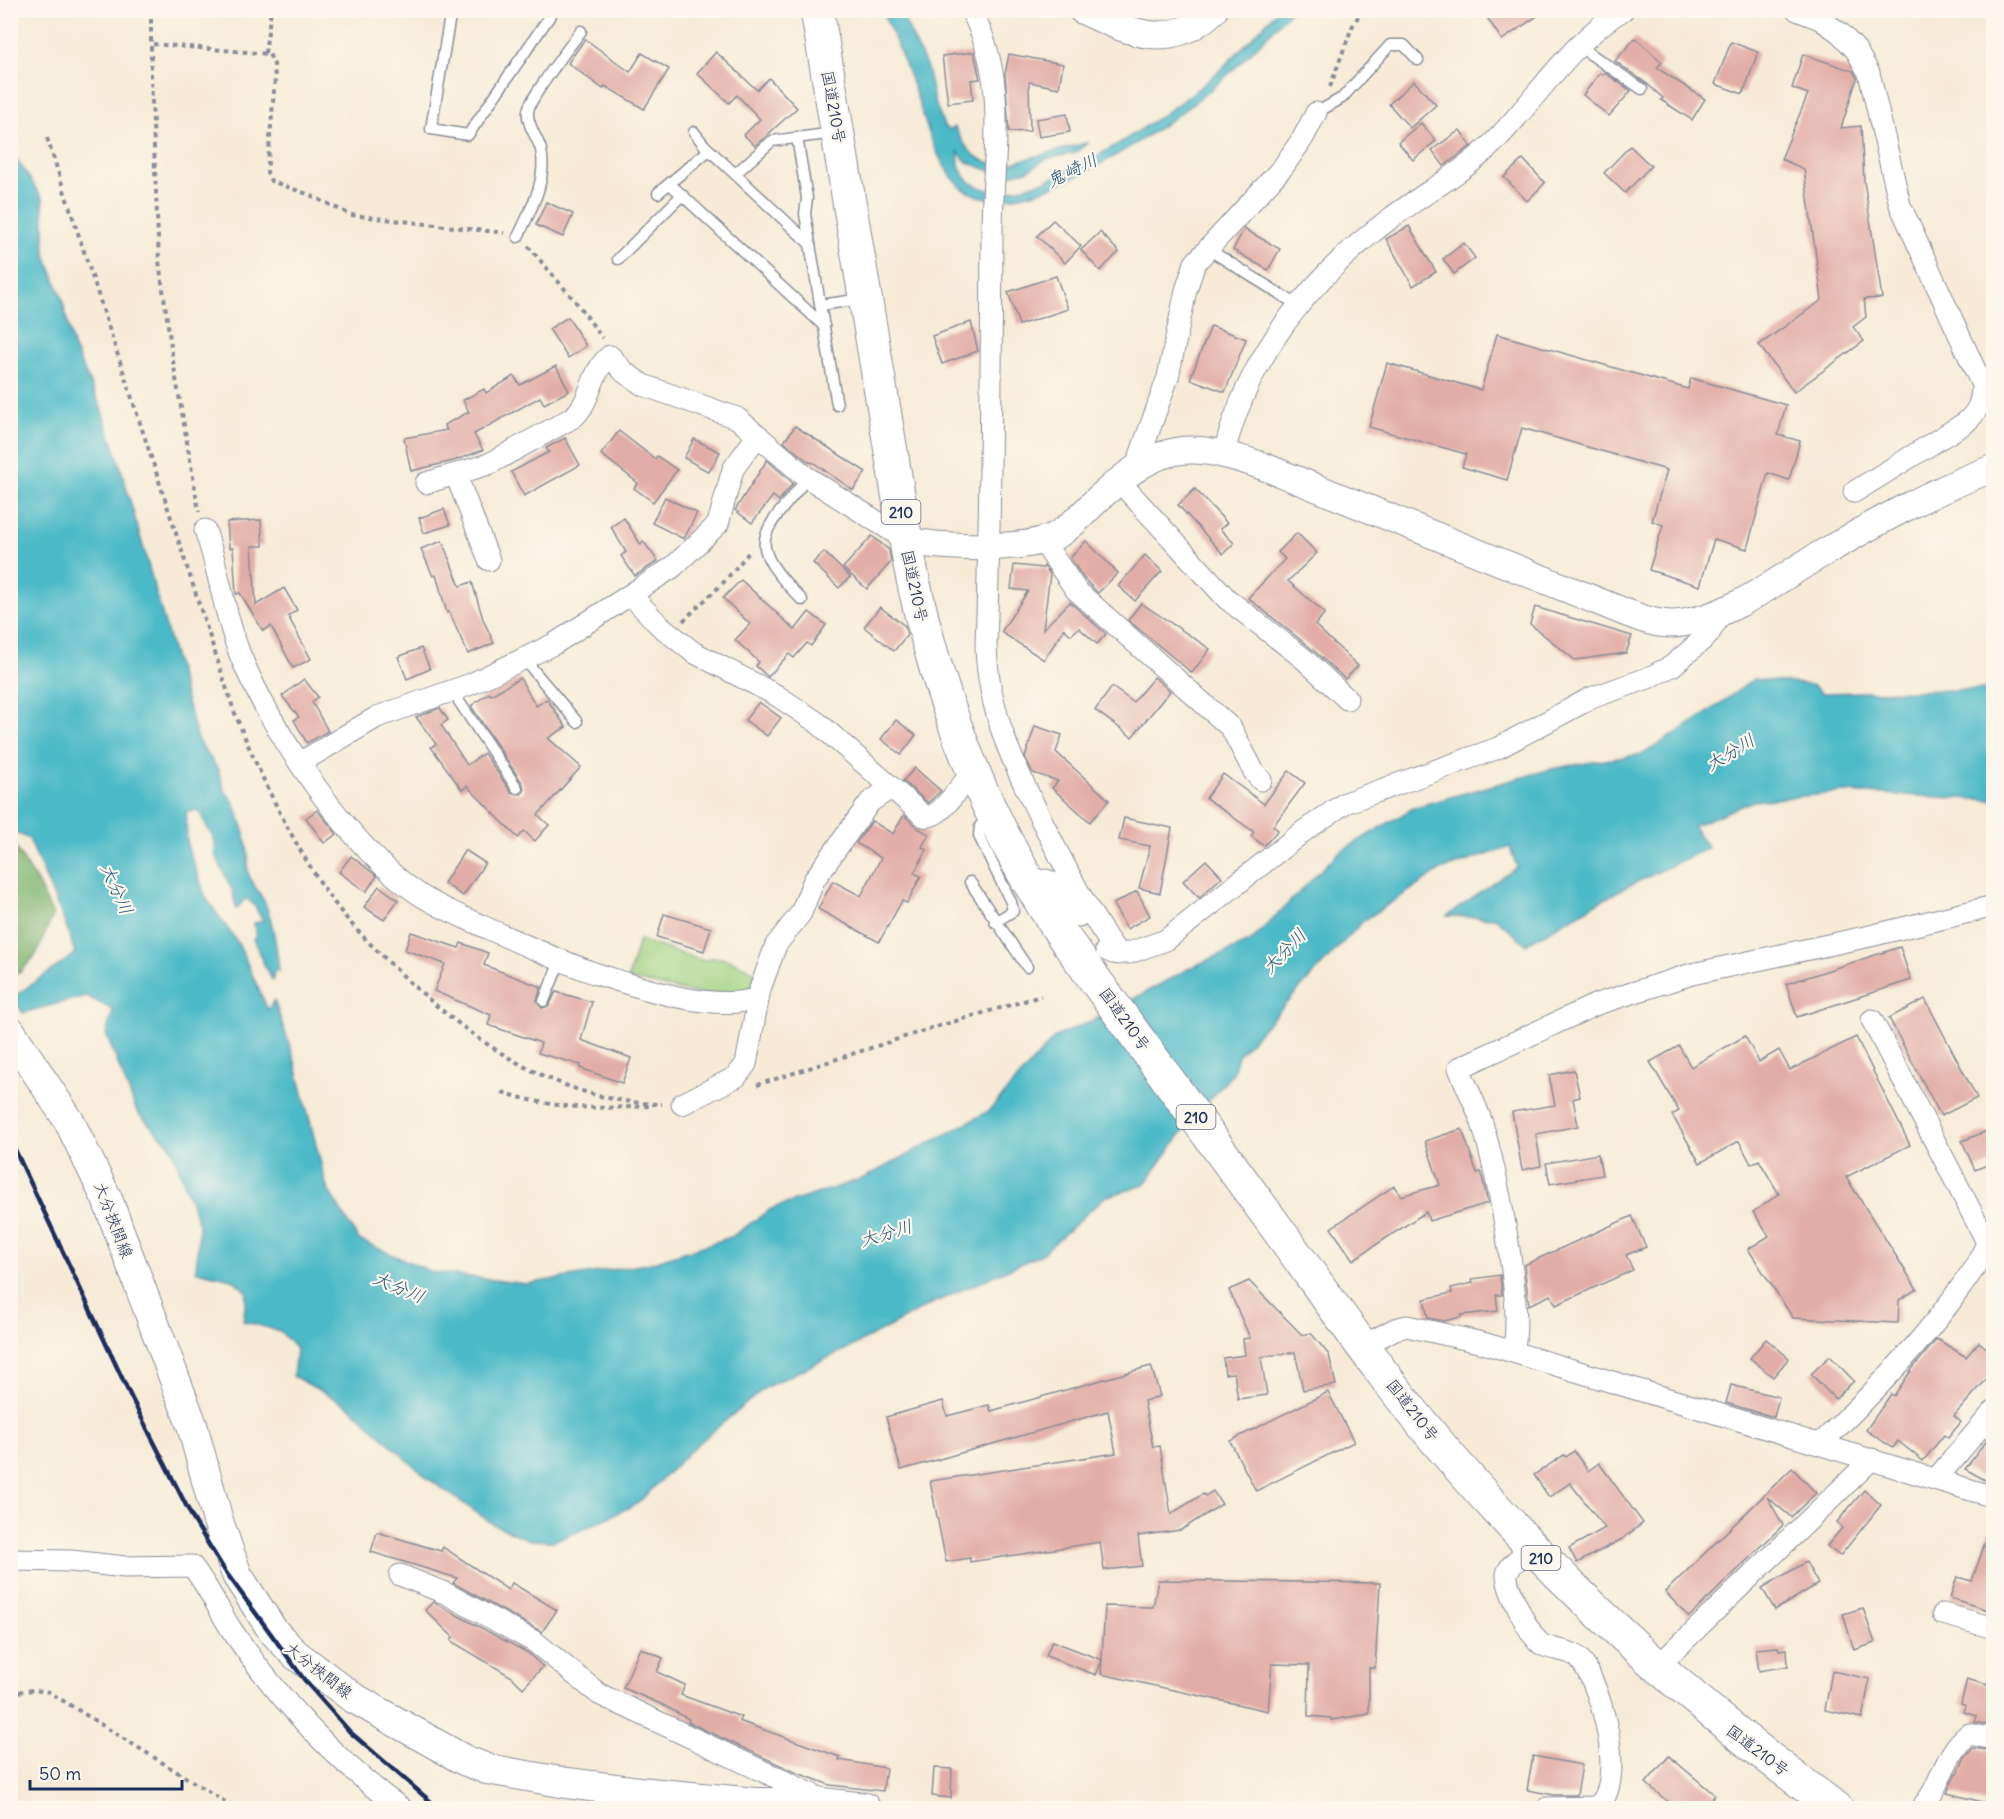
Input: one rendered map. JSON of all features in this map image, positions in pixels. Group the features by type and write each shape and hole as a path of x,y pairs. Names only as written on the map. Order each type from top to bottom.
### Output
{"highway":[{"name":"国道210号","path":"817,10 906,540 931,654 974,772 1030,884 1053,921 1363,1346 1440,1445 1532,1548 1656,1668 1747,1743 1836,1809"}],"main road":[{"name":"大分挾間線","path":"10,1031 69,1121 107,1199 192,1425 218,1521 237,1575 273,1631 295,1654 352,1697 464,1760 487,1769 639,1792 748,1803 832,1804 865,1809"}],"street":[{"path":"971,10 990,57 997,100 992,233 987,666 996,718 1007,749 1061,860 1102,932 1118,954"},
{"path":"1082,10 1121,29 1151,36 1165,35 1189,28 1214,10"},
{"path":"1224,453 1251,377 1263,354 1322,277 1355,246 1493,143 1580,47 1623,10"},
{"path":"1797,10 1820,19 1840,33 1856,50 1869,73 1900,206 1982,386 1982,397 1978,409 1965,423 1854,492"},
{"path":"1128,474 1168,377 1192,271 1208,249 1288,160 1316,113"},
{"path":"426,483 456,476 507,456 572,418 580,411 602,364 610,356 624,372 642,385 730,415 808,477 906,540 989,546 1042,540 1066,528 1128,474 1156,456 1184,449 1224,453 1297,480 1645,620 1667,624 1685,623 1724,609 1872,524 1949,486 1994,468"},
{"path":"301,762 377,717 452,691 554,644 686,557 718,524 733,469 758,435"},
{"path":"1128,474 1227,599 1304,659 1347,699"},
{"path":"456,476 489,560"},
{"path":"205,530 217,563 227,615 241,656 272,715 340,818 403,882 447,910 560,961 635,985 688,998 743,1001 758,998"},
{"path":"1042,540 1076,590 1231,728 1250,764 1262,780"},
{"path":"631,595 669,634 707,661 776,695 802,711 919,813 930,817 938,813 974,772"},
{"path":"1030,884 1046,880 1057,886 1103,948 1118,954 1166,940 1319,819 1345,803 1498,748 1591,698 1648,678 1672,666 1708,635 1724,609"},
{"path":"682,1104 740,1074 746,1064 758,998 774,949 801,913 814,880 870,802 891,788"},
{"path":"1513,1351 1517,1331 1515,1294 1501,1210 1481,1122 1459,1068 1597,1004 1692,974 1870,936 1994,906"},
{"path":"1820,1444 1876,1391 1936,1321 1981,1259 1987,1242 1872,1020"},
{"path":"1363,1346 1395,1329 1407,1326 1513,1351 1936,1479 1991,1492"},
{"path":"1936,1479 1994,1412"},
{"path":"1656,1668 1872,1459"},
{"path":"1532,1548 1511,1567 1507,1573 1508,1580 1535,1638 1546,1647 1576,1655 1582,1662 1600,1698 1611,1767 1608,1795 1597,1807 1547,1809"},
{"path":"10,1560 71,1561 125,1567 192,1566 232,1631 278,1689 336,1753 401,1809"},
{"path":"400,1575 445,1593 535,1642 556,1656 582,1682 599,1694 832,1804"},
{"path":"1943,1614 1994,1628"},
{"path":"1921,1809 1928,1802 1937,1779 1960,1740 1969,1734 1994,1739"}],"lane":[{"path":"451,10 430,129 468,135 554,10"},
{"path":"518,237 542,178 542,153 530,124 529,108 557,62 581,31"},
{"path":"1316,113 1342,98 1390,45 1404,45 1418,60"},
{"path":"1580,47 1642,89"},
{"path":"694,132 709,150 810,244"},
{"path":"735,174 772,141 838,133"},
{"path":"797,137 810,244 837,405"},
{"path":"658,194 709,150"},
{"path":"670,184 824,326"},
{"path":"618,259 682,195"},
{"path":"1208,249 1299,306"},
{"path":"820,305 866,299"},
{"path":"802,600 776,572 763,545 765,532 808,477"},
{"path":"524,659 576,722"},
{"path":"452,691 517,788"},
{"path":"995,817 980,826 979,836 1011,902 1012,911 995,922"},
{"path":"970,882 1027,967"},
{"path":"544,1001 560,961"}],"path":[{"path":"151,10 153,44 151,78 159,261 179,404 195,493 205,530"},
{"path":"265,53 271,10"},
{"path":"1316,113 1338,70 1352,27 1362,10"},
{"path":"153,44 265,53 272,57 275,79 267,173 271,182 310,195 351,215 518,237 580,308 603,340 610,356"},
{"path":"47,138 234,711 258,769 302,855 331,899 378,952 417,989 489,1046 543,1077 599,1097 652,1104 682,1104"},
{"path":"669,634 724,582 765,532"},
{"path":"752,1087 932,1028 1041,996"},
{"path":"502,1092 537,1103 583,1108 682,1104"},
{"path":"10,1693 33,1690 49,1692 235,1809"}],"green space":[{"path":"11,840 37,882 53,915 36,955 19,973 11,970"},
{"path":"639,940 704,961 710,958 723,959 756,972 750,993 699,994 628,979"}],"water":[{"name":"鬼崎川","path":"882,11 900,11 927,68 934,100 944,126 949,130 955,127 975,156 989,163 1008,164 1089,142 1075,153 1046,159 1027,171 1004,176 967,162 958,152 961,170 981,187 1010,190 1046,180 1124,140 1161,116 1210,79 1277,11 1291,11 1224,78 1135,144 1095,167 1054,186 1016,197 983,197 958,184 942,162"},
{"name":"大分川","path":"10,149 43,199 45,253 62,298 73,346 99,403 118,458 198,741 218,769 225,792 234,803 241,821 247,849 249,875 265,903 275,937 279,971 274,970 273,980 253,939 256,936 254,923 263,921 254,905 246,898 236,909 233,892 215,854 215,842 198,810 186,812 187,845 206,898 238,943 268,1010 274,1000 294,1058 327,1188 359,1240 432,1272 526,1284 647,1264 731,1237 771,1209 864,1178 989,1111 1055,1037 1100,1017 1190,968 1251,941 1338,853 1415,807 1555,768 1643,754 1703,716 1754,679 1811,685 1822,693 1993,689 1993,800 1844,792 1753,801 1693,826 1708,848 1620,890 1526,944 1495,918 1447,916 1517,867 1510,847 1441,870 1363,921 1238,1055 1233,1073 1184,1130 1144,1185 1105,1197 1042,1254 933,1303 857,1344 766,1387 693,1448 637,1504 553,1541 530,1540 493,1524 427,1478 350,1407 293,1376 296,1349 280,1331 243,1321 247,1292 232,1279 196,1271 199,1225 171,1146 137,1112 106,1034 113,1010 86,996 23,1013 12,998 75,954 67,928 29,839 11,830"}],"building":[{"path":"1482,10 1546,10 1502,40"},
{"path":"1635,38 1662,62 1657,68 1705,99 1692,120 1661,100 1663,98 1646,83 1615,61"},
{"path":"585,39 630,72 642,53 669,69 644,109 605,86 603,89 568,63"},
{"path":"1731,42 1758,52 1743,94 1715,84"},
{"path":"716,52 757,90 769,78 797,108 755,146 744,135 760,119 737,95 729,103 697,73"},
{"path":"974,52 980,79 971,80 973,100 948,103 942,56"},
{"path":"1009,54 1063,64 1059,88 1029,82 1030,131 1009,132 1005,74"},
{"path":"1803,54 1853,71 1857,78 1841,128 1861,126 1864,181 1882,298 1864,299 1866,317 1853,327 1864,341 1794,392 1759,345 1822,300 1804,169 1781,159 1808,94 1792,88"},
{"path":"1600,73 1603,75 1605,73 1631,91 1609,116 1583,95"},
{"path":"1414,81 1436,105 1410,128 1389,104"},
{"path":"1067,114 1070,132 1039,137 1036,119"},
{"path":"1421,123 1436,141 1413,160 1398,142"},
{"path":"1460,130 1471,146 1444,166 1432,150"},
{"path":"1630,146 1651,166 1625,193 1604,173"},
{"path":"1523,159 1545,183 1527,201 1504,177"},
{"path":"546,202 573,214 563,237 536,225"},
{"path":"1053,220 1081,246 1065,263 1037,236"},
{"path":"1409,226 1436,272 1413,286 1386,239"},
{"path":"1244,229 1280,249 1268,270 1233,250"},
{"path":"1100,232 1119,252 1100,271 1081,250"},
{"path":"1464,243 1475,258 1454,274 1443,259"},
{"path":"1056,276 1068,309 1019,325 1008,292"},
{"path":"568,317 586,346 568,358 549,329"},
{"path":"971,322 978,351 942,364 932,336"},
{"path":"1211,326 1246,339 1225,392 1190,379"},
{"path":"1497,334 1688,389 1691,378 1786,405 1778,435 1800,441 1789,480 1768,473 1747,549 1714,539 1700,586 1649,570 1663,525 1652,521 1667,470 1522,428 1507,480 1462,467 1466,454 1369,427 1387,363 1481,390"},
{"path":"556,366 569,391 544,404 540,397 474,434 483,450 453,461 411,471 404,438 447,430 444,425 469,412 463,400 484,389 486,393 514,376 520,385"},
{"path":"795,426 866,472 853,490 814,463 809,462 784,442"},
{"path":"619,431 655,459 657,456 677,470 653,502 634,488 638,483 601,454"},
{"path":"565,438 580,465 524,496 511,472 549,452 546,448"},
{"path":"694,439 720,452 709,472 684,458"},
{"path":"767,460 793,483 779,501 773,496 752,523 735,510"},
{"path":"1195,489 1227,523 1220,529 1234,543 1223,554 1178,505"},
{"path":"665,497 697,513 684,539 652,523"},
{"path":"444,509 450,525 424,533 419,518"},
{"path":"624,518 641,545 643,541 658,561 635,576 621,556 626,552 611,527"},
{"path":"261,520 263,546 252,546 256,605 284,588 297,610 288,616 311,659 293,668 271,626 263,631 240,593 236,594 233,548 229,548 227,522"},
{"path":"1297,533 1317,553 1288,581 1325,613 1315,625 1358,666 1345,679 1312,649 1248,598 1285,559 1278,552"},
{"path":"872,536 889,550 891,562 867,589 843,568"},
{"path":"442,541 460,586 472,582 483,619 494,643 468,654 449,612 447,613 436,575 433,576 421,549"},
{"path":"1086,541 1118,573 1098,593 1084,579 1070,558"},
{"path":"824,552 850,577 839,588 813,563"},
{"path":"1145,555 1162,571 1135,601 1118,586"},
{"path":"1014,565 1043,568 1044,566 1050,574 1043,629 1070,602 1106,634 1097,644 1079,628 1071,635 1064,629 1044,660 1001,632 1028,591 1011,589"},
{"path":"741,580 795,630 809,612 826,625 811,646 807,643 794,658 789,654 768,677 756,666 759,662 735,640 750,624 723,598"},
{"path":"1141,603 1210,649 1192,673 1128,620"},
{"path":"880,607 905,626 907,635 894,651 864,627"},
{"path":"1535,607 1632,636 1626,653 1575,660 1530,624"},
{"path":"421,648 430,669 407,679 398,657"},
{"path":"1154,677 1170,691 1132,737 1095,710 1112,687 1133,702"},
{"path":"520,678 536,706 547,699 566,727 548,738 581,767 538,815 549,825 535,841 524,831 518,838 467,786 462,790 431,747 436,744 416,717 440,708 448,720 441,725 467,765 484,753 511,792 521,794 524,791 523,784 471,706 489,693 491,695"},
{"path":"304,679 318,697 312,702 328,731 307,743 294,720 299,717 282,696"},
{"path":"759,702 781,718 767,736 745,720"},
{"path":"896,720 916,735 901,755 881,739"},
{"path":"1035,726 1062,735 1056,752 1109,800 1090,822 1052,788 1058,781 1033,773 1025,757"},
{"path":"915,768 941,791 928,803 903,781"},
{"path":"1289,771 1305,783 1273,826 1278,830 1264,846 1251,836 1254,832 1206,798 1223,774 1264,804"},
{"path":"317,810 337,834 324,843 306,818"},
{"path":"904,815 916,827 929,834 922,847 927,850 914,873 921,876 907,903 902,901 879,942 818,909 833,881 861,896 881,858 856,843 872,821 893,834"},
{"path":"1124,818 1172,828 1160,893 1139,888 1150,846 1119,840"},
{"path":"465,850 485,863 463,896 444,883"},
{"path":"351,856 377,876 366,892 339,872"},
{"path":"1206,860 1222,877 1199,898 1183,881"},
{"path":"379,886 398,900 384,920 364,907"},
{"path":"1137,891 1150,916 1127,929 1113,904"},
{"path":"664,914 711,928 704,951 657,937"},
{"path":"411,932 459,948 461,943 488,953 484,965 541,987 537,1001 542,1008 549,1006 556,992 592,1002 581,1040 631,1058 622,1083 580,1068 581,1065 538,1053 541,1043 488,1025 491,1015 434,991 445,964 405,950"},
{"path":"1900,947 1911,980 1797,1017 1786,984"},
{"path":"1925,999 1977,1098 1941,1116 1889,1018"},
{"path":"1745,1036 1759,1062 1779,1050 1790,1070 1856,1037 1910,1145 1846,1177 1917,1289 1899,1300 1898,1323 1793,1318 1748,1249 1769,1236 1753,1212 1779,1194 1759,1160 1751,1164 1739,1141 1700,1163 1672,1115 1679,1111 1650,1062 1679,1046 1691,1067"},
{"path":"1574,1070 1580,1097 1573,1099 1578,1126 1536,1134 1541,1166 1522,1170 1512,1112 1555,1105 1549,1075"},
{"path":"1462,1129 1477,1173 1481,1172 1488,1203 1429,1221 1426,1212 1353,1260 1331,1228 1394,1186 1401,1196 1440,1185 1425,1141"},
{"path":"1987,1131 1994,1145 1994,1162 1975,1170 1962,1141"},
{"path":"1598,1154 1602,1175 1550,1184 1546,1163"},
{"path":"1632,1216 1646,1247 1626,1255 1633,1270 1556,1305 1551,1295 1529,1305 1524,1265"},
{"path":"1500,1275 1502,1295 1496,1295 1498,1311 1461,1315 1461,1317 1444,1321 1428,1318 1424,1299 1452,1293 1451,1288 1473,1283 1472,1279"},
{"path":"1249,1281 1302,1335 1311,1333 1329,1355 1336,1385 1303,1390 1295,1352 1261,1357 1267,1395 1238,1399 1234,1373 1225,1374 1223,1358 1245,1355 1243,1339 1250,1338 1229,1290"},
{"path":"1766,1339 1789,1358 1773,1377 1750,1358"},
{"path":"1937,1339 1966,1357 1979,1342 1994,1354 1994,1371 1954,1416 1961,1422 1948,1438 1944,1435 1923,1461 1898,1441 1893,1448 1866,1430 1891,1394 1894,1396 1912,1369"},
{"path":"1830,1356 1854,1381 1835,1399 1811,1374"},
{"path":"1151,1366 1160,1396 1144,1401 1153,1447 1160,1446 1171,1514 1203,1494 1205,1496 1213,1491 1222,1504 1181,1530 1138,1536 1142,1566 1104,1570 1100,1542 970,1562 970,1558 946,1562 930,1481 1116,1453 1108,1411 901,1470 886,1417 943,1401 947,1416 989,1405 991,1411"},
{"path":"1731,1385 1779,1397 1774,1417 1726,1403"},
{"path":"1328,1392 1354,1442 1256,1491 1230,1441"},
{"path":"1994,1431 1994,1472 1987,1481 1965,1469"},
{"path":"1574,1451 1588,1471 1599,1463 1643,1523 1622,1539 1577,1563 1569,1548 1605,1528 1570,1483 1549,1497 1534,1475"},
{"path":"1792,1468 1816,1493 1791,1517 1767,1497 1783,1525 1689,1617 1665,1592"},
{"path":"1864,1490 1881,1505 1840,1556 1827,1546 1842,1528 1837,1522"},
{"path":"1991,1525 1994,1526 1994,1612 1950,1598 1957,1577 1972,1581"},
{"path":"377,1532 441,1551 443,1547 508,1590 512,1583 557,1610 542,1632 453,1583 457,1578 371,1552"},
{"path":"1806,1562 1818,1584 1775,1610 1762,1588"},
{"path":"1158,1580 1380,1583 1375,1668 1369,1668 1369,1714 1331,1720 1331,1718 1308,1716 1309,1665 1272,1664 1268,1711 1101,1674 1105,1606 1153,1607"},
{"path":"433,1602 528,1653 543,1667 523,1688 512,1677 451,1641 453,1637 425,1610"},
{"path":"1863,1608 1875,1643 1854,1650 1843,1614"},
{"path":"1052,1641 1102,1660 1096,1675 1046,1656"},
{"path":"1778,1647 1779,1650 1787,1649 1788,1666 1759,1671 1756,1649"},
{"path":"640,1648 663,1658 657,1672 685,1685 681,1695 741,1717 739,1721 840,1757 839,1760 886,1768 883,1791 830,1785 795,1772 688,1722 689,1719 661,1704 623,1688"},
{"path":"1832,1671 1870,1679 1862,1718 1825,1710"},
{"path":"1990,1675 1994,1676 1994,1726 1975,1722 1977,1716 1964,1712 1966,1706 1961,1704 1967,1679 1987,1685"},
{"path":"1973,1748 1994,1751 1994,1805 1947,1793 1964,1758"},
{"path":"1533,1756 1582,1765 1577,1795 1554,1795 1527,1790"},
{"path":"1669,1756 1715,1795 1703,1809 1676,1809 1646,1783"},
{"path":"934,1768 952,1769 951,1798 932,1796"}],"railway":[{"path":"10,1139 131,1397 193,1519 225,1571 306,1682 350,1732 438,1808"}]}
